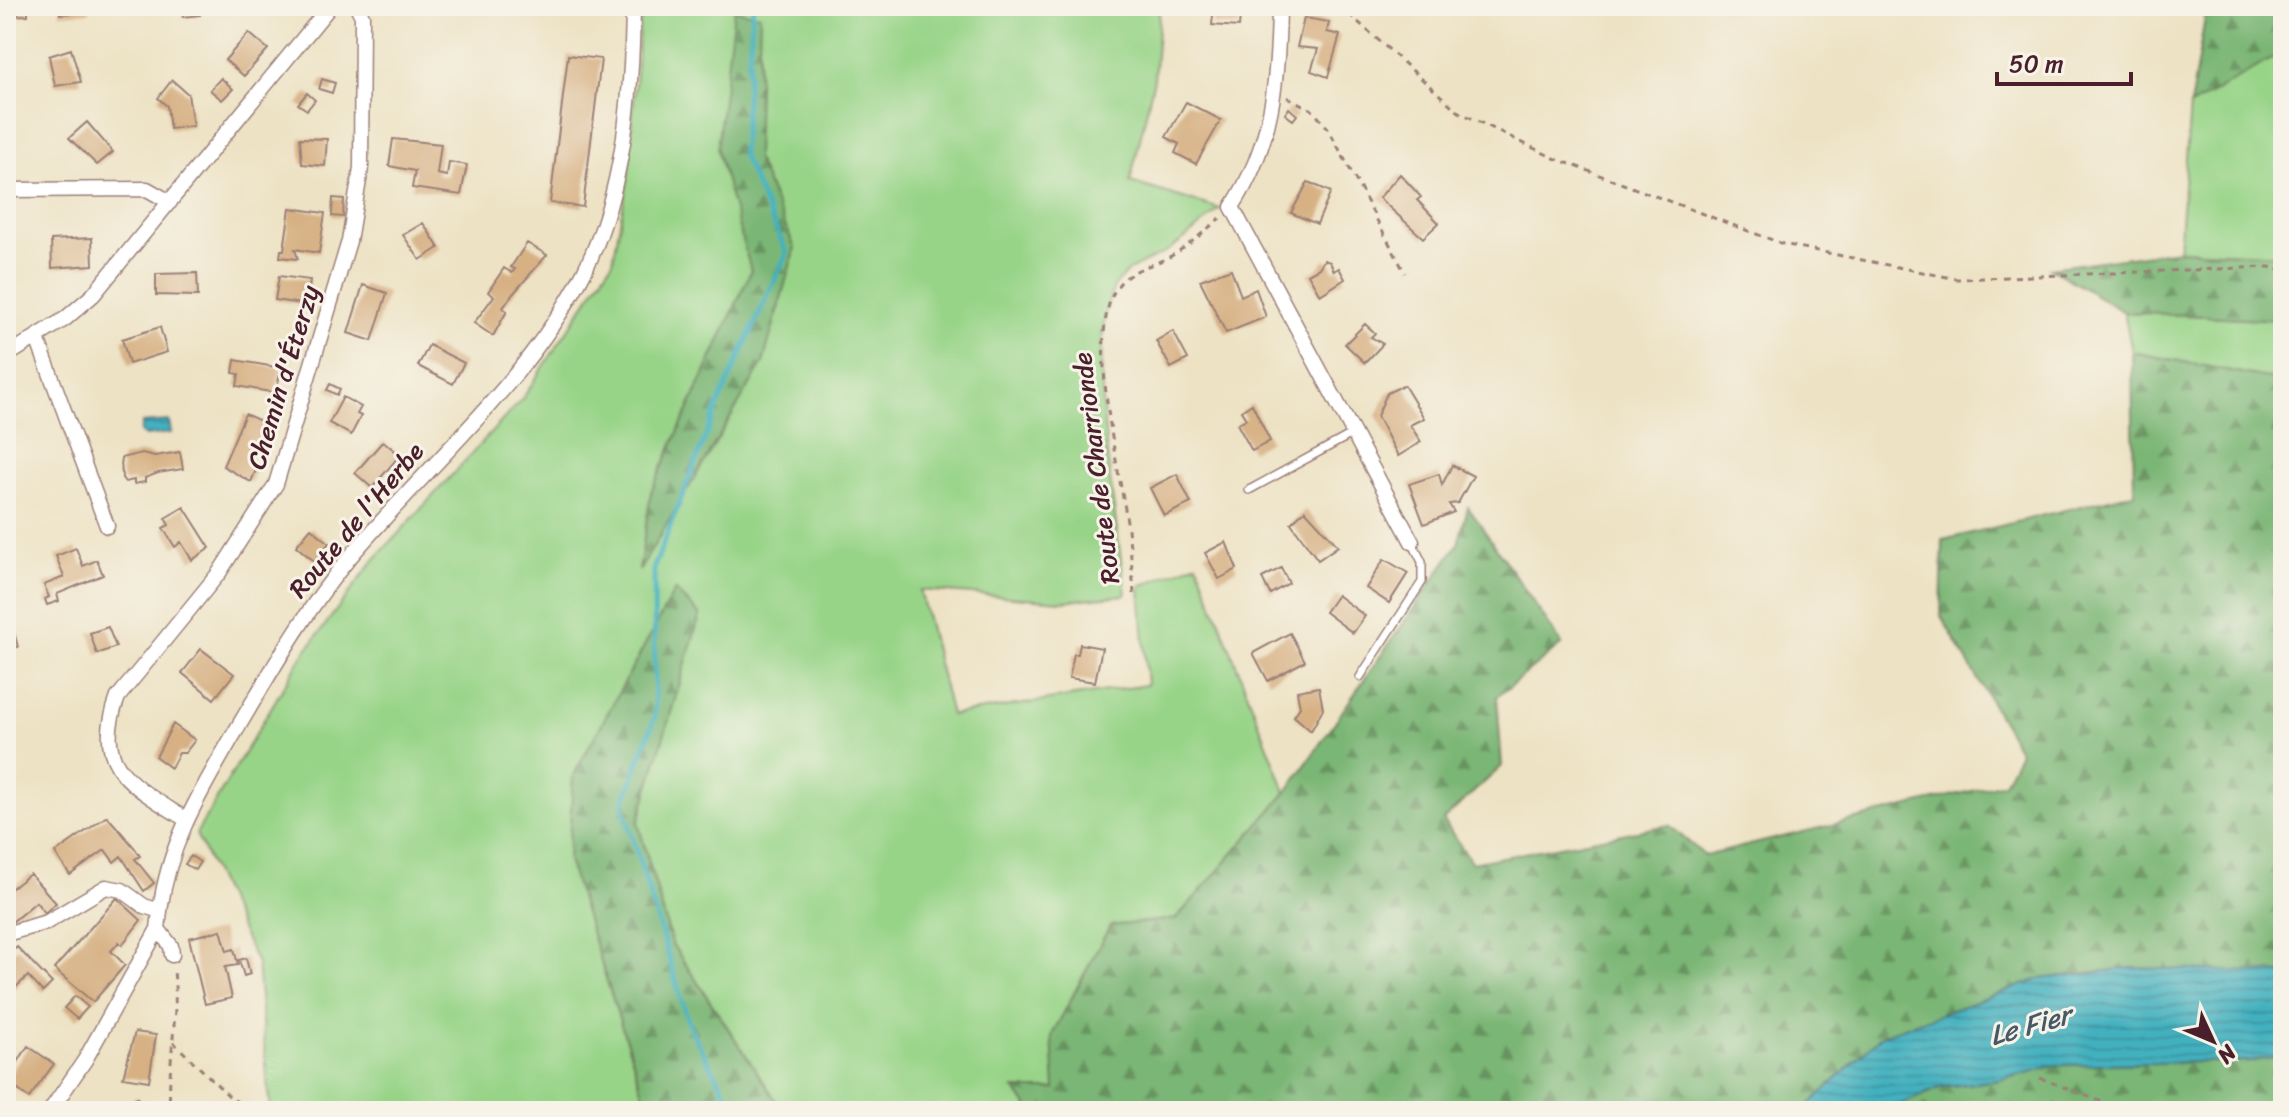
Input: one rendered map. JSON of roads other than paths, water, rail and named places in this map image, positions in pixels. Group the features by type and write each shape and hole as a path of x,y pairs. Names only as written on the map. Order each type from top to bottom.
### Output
{"street":[{"path":"6,356 37,338 93,295 330,6"},
{"name":"Chemin d'Éterzy","path":"185,819 124,778 108,743 109,720 118,697 219,573 276,484 349,241 354,212 361,168 362,16 357,6"},
{"name":"Route de l'Herbe","path":"158,929 165,872 185,819 291,636 349,559 525,363 583,273 607,218 614,191 629,85 633,6"},
{"path":"1279,6 1276,94 1247,184 1232,207 1412,542"},
{"path":"6,190 147,189 170,202"},
{"path":"37,338 107,526"},
{"path":"6,934 47,922 106,887 122,890 144,906 160,911"},
{"path":"50,1111 85,1060 158,929 171,946 172,955"}],"lane":[{"path":"1249,490 1352,434"},
{"path":"1360,677 1422,582 1422,562 1412,542"}],"water":[{"path":"169,421 171,433 145,436 140,432 142,423"},
{"name":"Le Fier","path":"2132,968 2283,973 2283,1056 2251,1061 2057,1065 1999,1080 1942,1087 1885,1111 1803,1111 1882,1035 2040,979"}],"waterway":[{"path":"736,1111 690,1028 623,806 655,716 654,567 721,398 787,253 742,155 753,6"}]}
